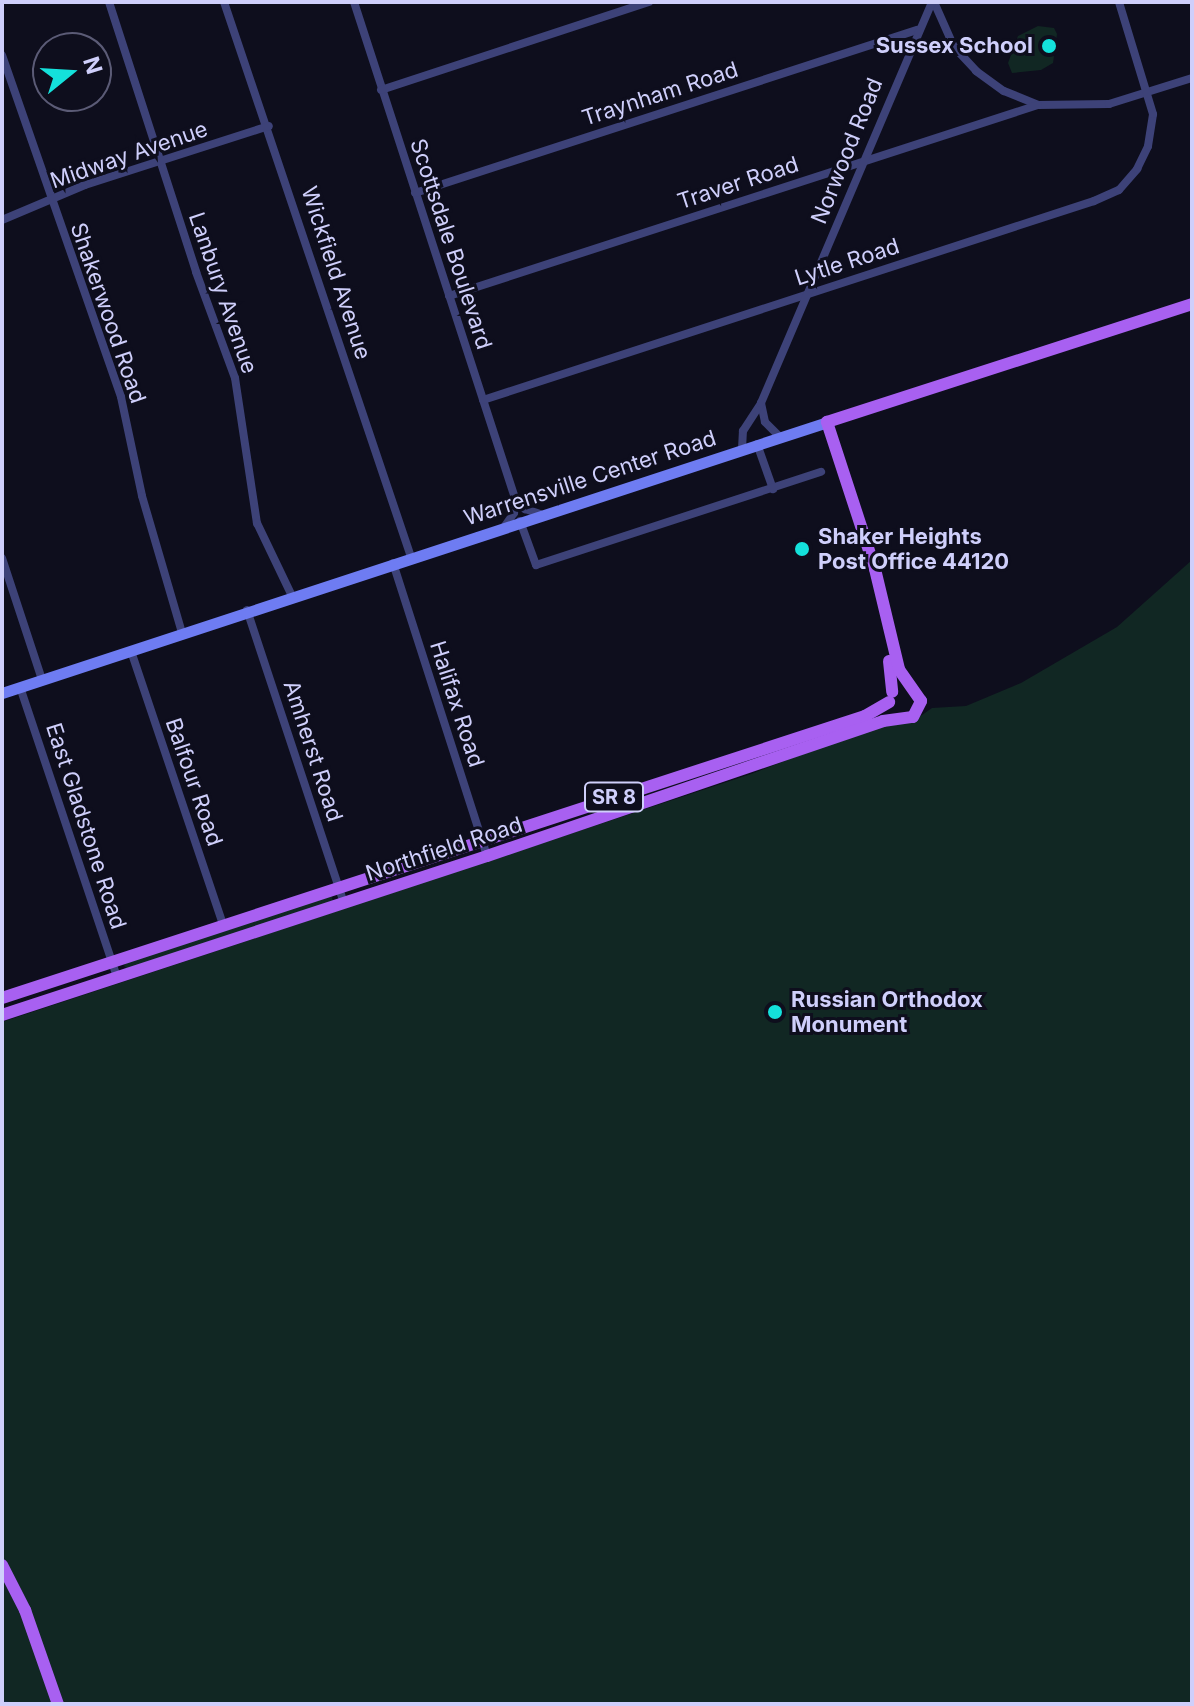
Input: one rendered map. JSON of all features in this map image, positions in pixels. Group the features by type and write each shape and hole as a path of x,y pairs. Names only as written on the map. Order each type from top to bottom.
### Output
{"main road":[{"name":"Warrensville Center Road","path":"2,693 540,514 1192,304"},
{"name":"SR 8","path":"827,422 881,595 899,669 920,697 920,710 910,718 897,718"},
{"name":"SR 8","path":"881,595 890,697"},
{"path":"897,718 890,697 899,687 911,687"},
{"name":"Northfield Road","path":"2,998 865,716 890,697"},
{"name":"Northfield Road","path":"2,1015 897,718"},
{"path":"2,1565 25,1610 58,1704"}],"street":[{"name":"Lanbury Avenue","path":"109,2 159,161 235,378 257,523 292,596"},
{"name":"Wickfield Avenue","path":"224,2 269,126 411,557"},
{"name":"Scottsdale Boulevard","path":"354,2 515,498"},
{"path":"381,90 649,2"},
{"path":"933,2 954,47 976,71 1004,91 1038,105 1109,104 1192,78"},
{"name":"Norwood Road","path":"742,449 743,431 761,403 917,30 933,2"},
{"name":"Lytle Road","path":"483,400 1094,201 1119,190 1137,169 1148,146 1153,114 1119,2"},
{"name":"Traynham Road","path":"415,193 917,30"},
{"name":"Shakerwood Road","path":"2,55 121,397 142,496 182,633"},
{"name":"Traver Road","path":"449,296 1038,105"},
{"name":"Midway Avenue","path":"2,220 85,185 269,126"},
{"path":"761,403 765,422 780,437"},
{"path":"757,444 773,489"},
{"path":"520,521 536,565 821,472"},
{"path":"515,498 525,509 540,514"},
{"path":"505,526 514,513 515,498"},
{"path":"2,558 42,680"},
{"name":"Halifax Road","path":"393,563 487,856"},
{"name":"Amherst Road","path":"247,610 344,904"},
{"name":"Balfour Road","path":"131,651 223,924"},
{"name":"East Gladstone Road","path":"20,687 117,977"}],"green space":[{"path":"1038,26 1054,28 1057,34 1053,63 1041,70 1012,73 1008,63 1018,36"},
{"path":"1192,560 1192,1704 2,1704 2,1022 751,774 886,722 912,722 932,708 966,706 1021,683 1117,627"},
{"path":"331,895 333,901 128,969 124,966 126,962"}],"waterway":[{"path":"2,1701 14,1704"}],"place":[{"name":"Sussex School","path":"1049,46"},
{"name":"Shaker Heights Post Office 44120","path":"802,549"},
{"name":"Russian Orthodox Monument","path":"775,1012"}]}
